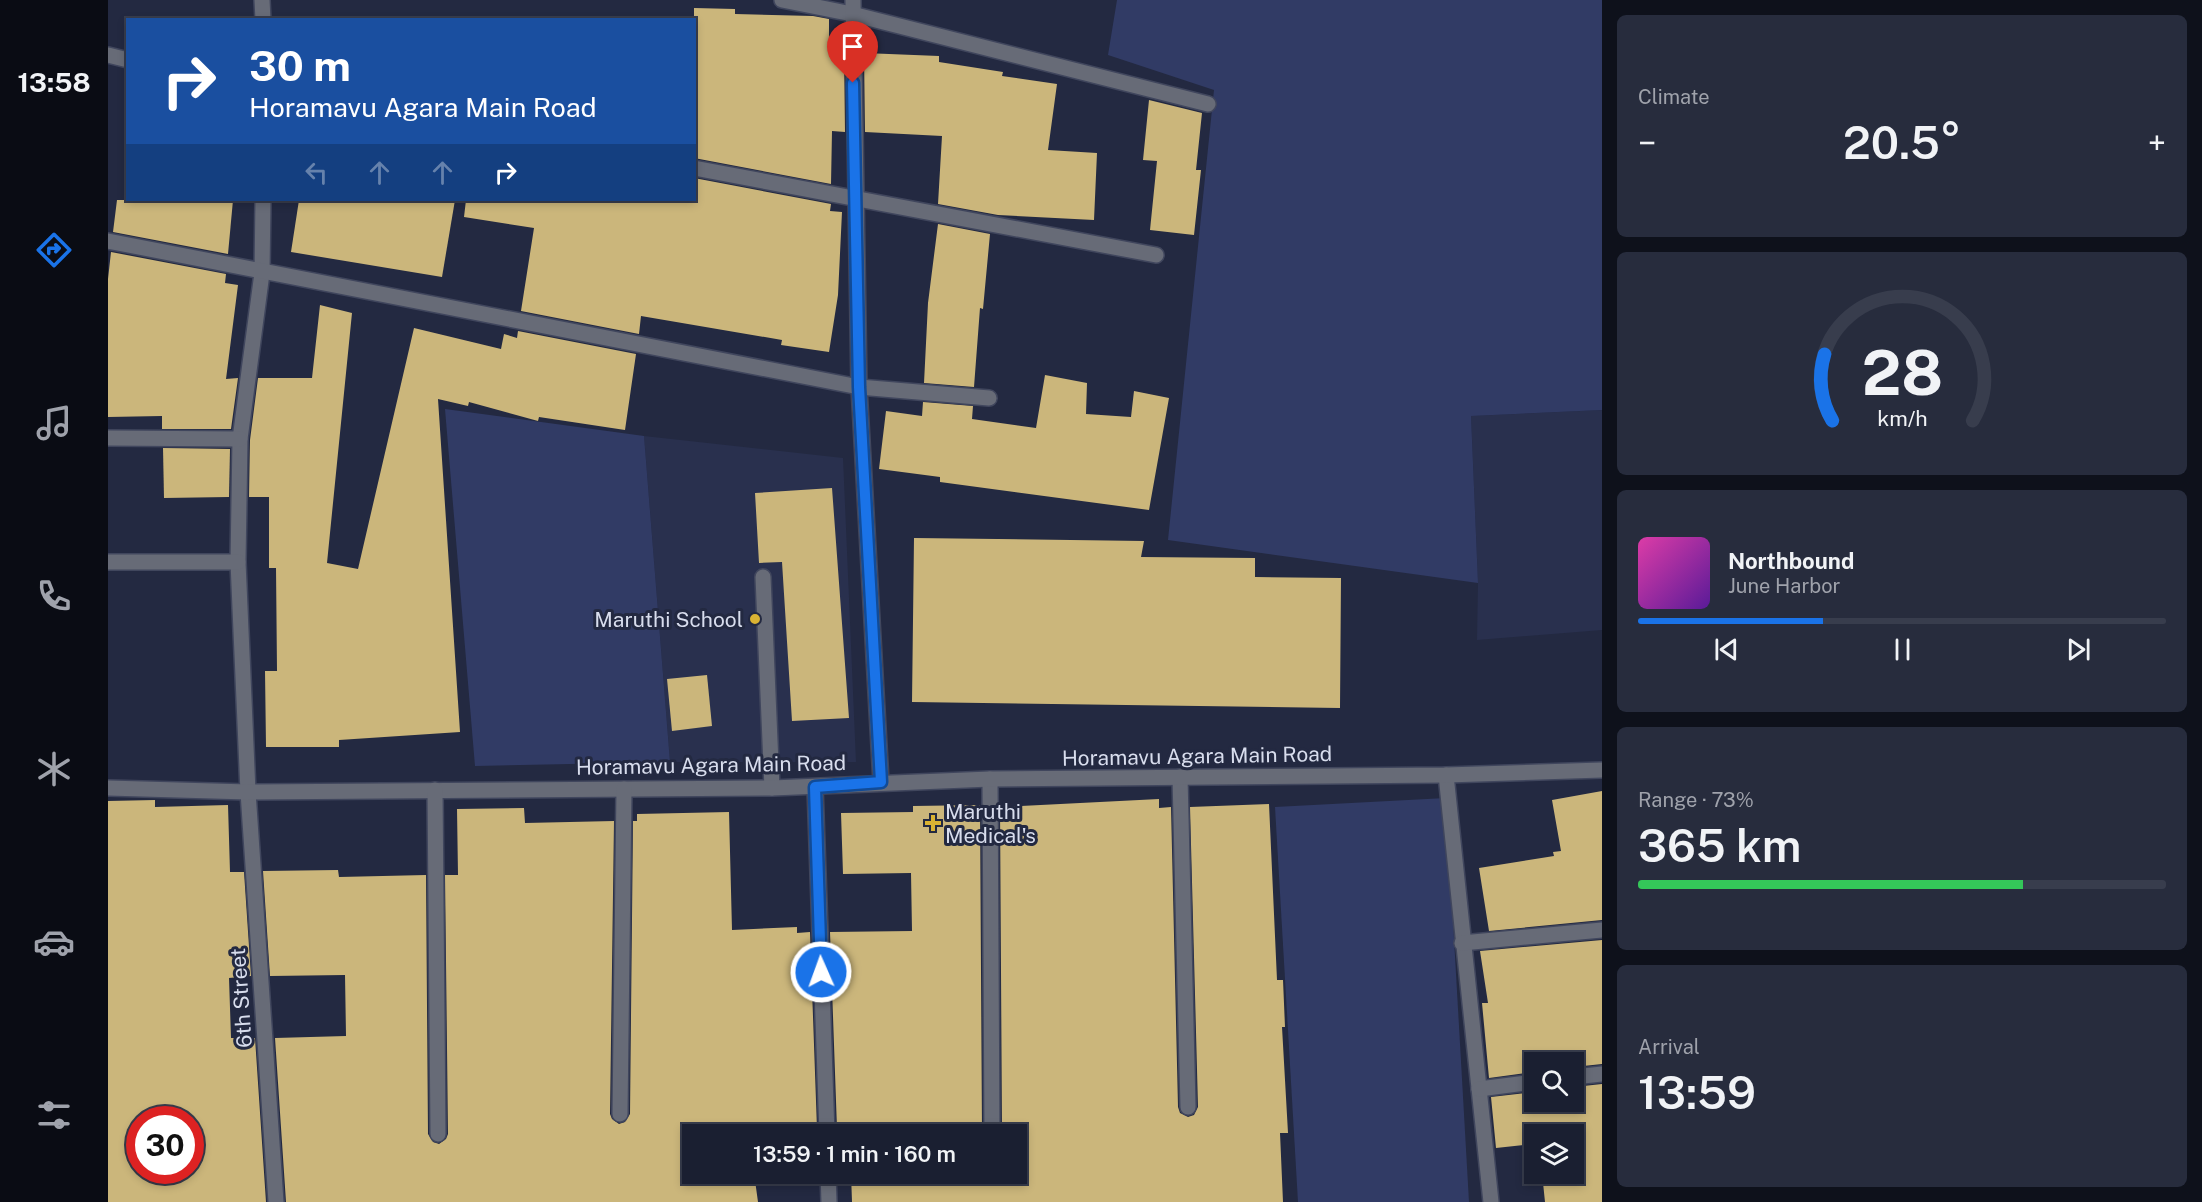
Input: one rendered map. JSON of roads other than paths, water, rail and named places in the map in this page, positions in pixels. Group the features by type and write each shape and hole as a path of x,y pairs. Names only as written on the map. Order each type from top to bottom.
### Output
{"street":[{"path":"262,0 263,18"},
{"path":"782,0 852,7 1208,104"},
{"path":"852,7 859,387 881,782"},
{"path":"108,55 126,60"},
{"path":"696,168 854,196 1156,255"},
{"name":"6th Street","path":"263,201 262,273 240,439 238,562 248,792 276,1202"},
{"path":"108,242 859,387 989,398"},
{"path":"108,438 240,439"},
{"path":"108,562 238,562"},
{"path":"763,577 772,788"},
{"name":"Horamavu Agara Main Road","path":"108,788 248,792 772,788 990,779 1446,775 1602,770"},
{"path":"1446,775 1491,1202"},
{"path":"1180,777 1188,1107"},
{"path":"990,779 992,1124"},
{"path":"815,787 827,1124"},
{"path":"620,1114 624,789"},
{"path":"435,790 438,1134"},
{"path":"1462,943 1602,930"},
{"path":"1584,1076 1602,1074"},
{"path":"1479,1089 1524,1083"},
{"path":"829,1184 830,1202"}],"place":[{"name":"Maruthi School","path":"755,619"},
{"name":"Maruthi Medical's","path":"933,823"}]}
